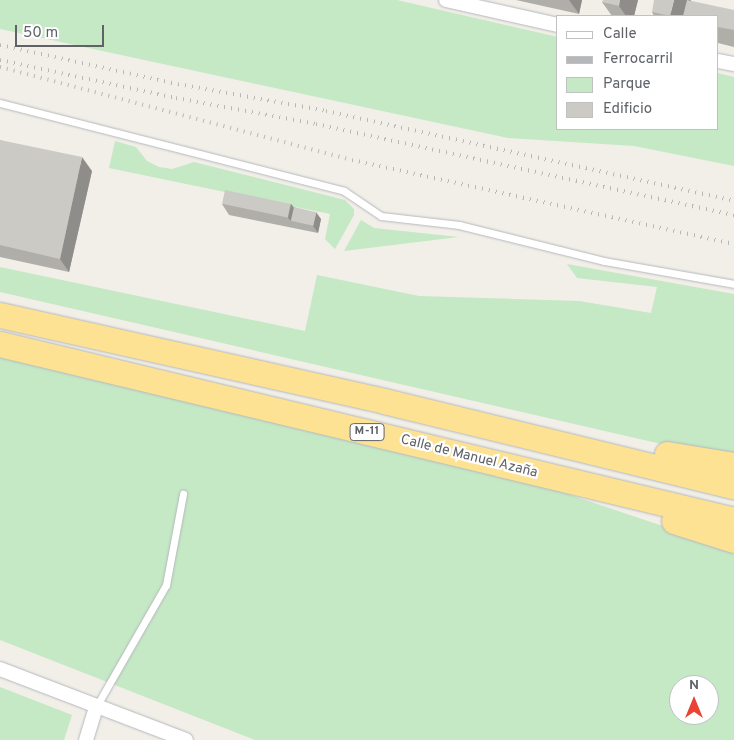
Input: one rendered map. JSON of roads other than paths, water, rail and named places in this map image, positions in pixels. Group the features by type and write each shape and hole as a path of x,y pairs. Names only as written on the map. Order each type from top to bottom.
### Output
{"highway":[{"path":"0,315 384,401 734,486"},
{"name":"Calle de Manuel Azaña","path":"0,344 734,520"},
{"path":"384,401 734,465"},
{"path":"598,488 659,516 734,540"}],"street":[{"path":"446,0 556,25"},
{"path":"719,61 734,64"},
{"path":"0,669 96,708 186,740"},
{"path":"86,740 96,708"}],"lane":[{"path":"0,103 344,191 381,216 459,225 604,261 734,284"},
{"path":"96,708 166,585 183,494"}],"railway":[{"path":"0,45 178,84 326,111 734,201"},
{"path":"0,60 176,98 316,124 734,215"},
{"path":"0,67 352,160 734,244"}]}
